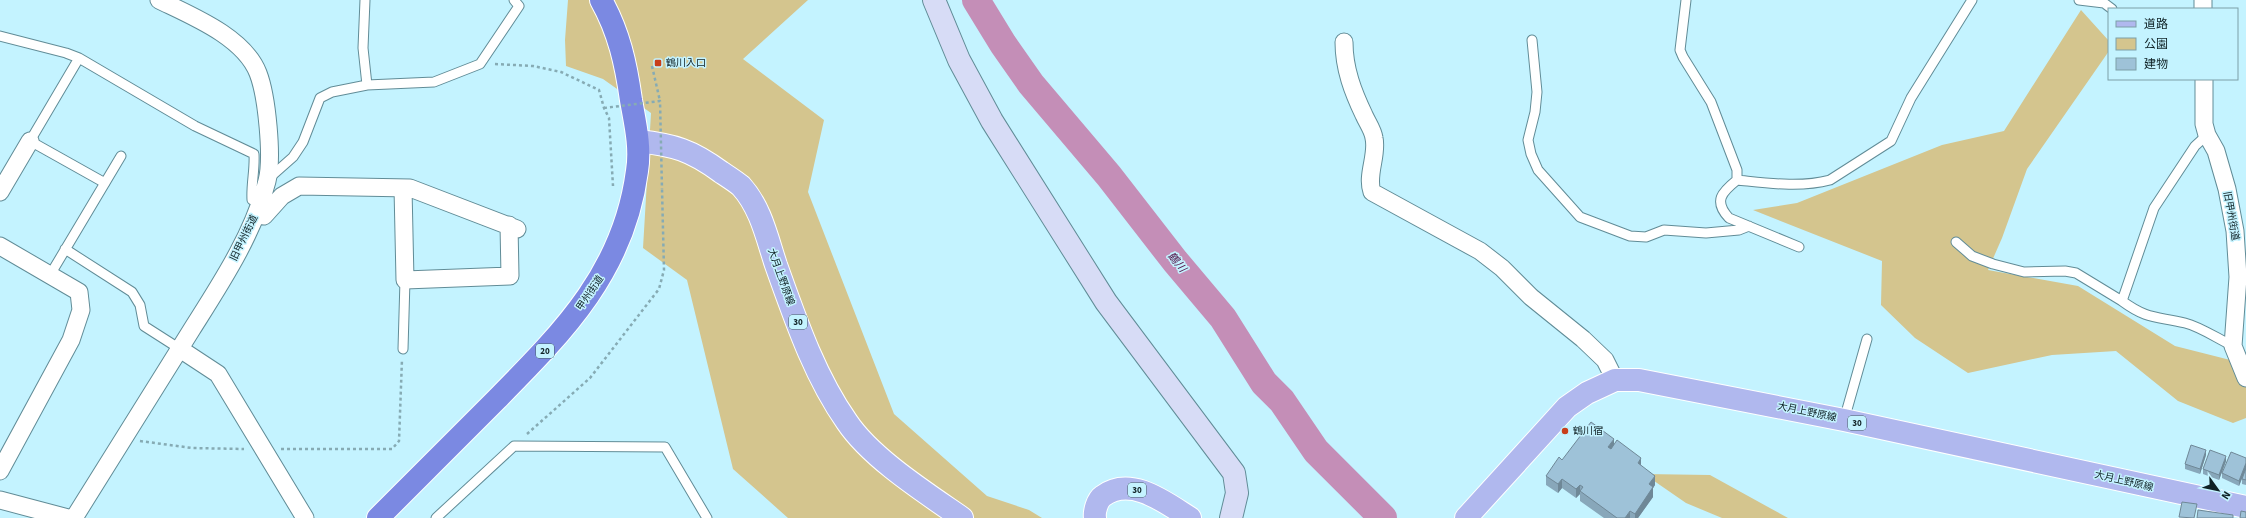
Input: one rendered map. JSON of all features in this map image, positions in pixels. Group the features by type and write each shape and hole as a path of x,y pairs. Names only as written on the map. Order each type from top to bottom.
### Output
{"highway":[{"name":"甲州街道","path":"378,518 547,349 575,315 601,279 617,247 630,206 638,170 638,141 625,62 613,21 600,0"}],"main road":[{"name":"大月上野原線","path":"638,141 667,144 683,149 704,160 740,186 761,218 776,266 818,373 847,422 862,440 889,464 962,518"},
{"name":"大月上野原線","path":"1466,518 1567,407 1587,393 1615,380 1639,380 1844,420 2246,507"},
{"name":"30","path":"1095,518 1094,514 1100,498 1110,491 1129,489 1150,494 1190,518"}],"street":[{"name":"旧甲州街道","path":"74,518 228,272 257,212 267,180 269,160 265,107 258,72 239,46 220,32 159,0"},
{"path":"934,0 958,60 992,121 1106,302 1234,473 1237,493 1231,518"},
{"path":"1344,42 1344,62 1350,82 1374,138 1374,163 1370,185 1372,192 1480,251 1502,268 1530,297 1583,339 1604,360 1615,380"},
{"name":"旧甲州街道","path":"2204,80 2204,124 2207,135 2216,151 2227,189 2237,253 2238,277 2233,346 2246,378"},
{"path":"0,192 5,172 30,141"},
{"path":"257,212 264,216 282,196 299,186 410,188 513,227 510,276 405,280 403,188"},
{"path":"0,246 79,292 81,310 71,340 0,471"},
{"path":"180,349 218,374 305,518"},
{"path":"0,500 68,518"}],"lane":[{"path":"365,0 363,48 367,85"},
{"path":"0,36 66,52 79,58 195,126 254,154 255,170 251,189 252,200 267,180 292,157 303,142 320,98 332,92 367,85 434,82 480,64 519,6 514,0"},
{"path":"1686,0 1680,50 1711,102 1737,170 1737,180"},
{"path":"1799,247 1729,218 1723,212 1720,200 1722,192 1737,180 1773,184 1822,183 1830,180 1891,141 1911,98 1972,0"},
{"path":"2079,0 2104,3 2111,8"},
{"path":"1532,40 1537,92 1535,112 1528,140 1531,154 1538,170 1580,217 1630,236 1646,237 1664,230 1706,233 1739,230 1749,226"},
{"path":"79,58 30,141 104,183"},
{"path":"2122,301 2154,208 2195,146 2207,135"},
{"path":"50,275 121,156"},
{"path":"1956,242 1972,256 1992,264 2024,272 2065,271 2076,273 2145,315 2157,319 2186,323 2233,346"},
{"path":"65,249 132,292 140,305 144,326 180,349"},
{"path":"403,349 405,280"},
{"path":"1844,420 1867,339"},
{"path":"440,516 514,446 665,447 707,518"}],"path":[{"path":"480,64 533,66 561,72 599,90 604,108 609,118 613,186"},
{"path":"514,446 590,378 660,289 664,270 660,101 652,66"},
{"path":"604,108 660,101"},
{"path":"123,439 192,448 264,450 392,449 399,441 403,349"}],"green space":[{"path":"568,0 808,0 743,59 824,120 808,192 894,414 987,496 1029,510 1042,518 788,518 733,469 687,280 643,248 651,113 603,79 566,66 565,40"},
{"path":"2081,10 2108,40 2108,52 2027,169 2002,238 1988,270 2078,286 2175,346 2246,364 2246,418 2233,423 2178,401 2116,351 2052,355 1968,373 1915,338 1881,305 1882,261 1753,210 1797,203 1942,145 2004,131"},
{"path":"1644,474 1710,475 1788,518 1722,518 1686,503"}],"building":[{"path":"1591,422 1614,439 1608,447 1611,449 1617,440 1641,458 1638,463 1655,476 1649,484 1653,487 1635,514 1630,511 1625,518 1617,518 1580,491 1583,487 1580,485 1576,489 1562,479 1558,484 1546,476 1559,457 1562,460"},
{"path":"2191,445 2206,450 2200,469 2185,464"},
{"path":"2210,450 2226,456 2219,475 2203,469"},
{"path":"2231,452 2246,458 2246,463 2239,481 2222,473"},
{"path":"2246,468 2246,480 2242,479"},
{"path":"2182,502 2197,504 2194,518 2179,517"},
{"path":"2198,510 2233,515 2233,518 2197,518"},
{"path":"2241,511 2246,512 2246,518 2240,518"}],"waterway":[{"name":"鶴川","path":"976,0 1003,44 1031,84 1109,176 1175,261 1223,318 1264,383 1282,401 1316,451 1383,518"}],"place":[{"name":"鶴川入口","path":"658,63"},
{"name":"鶴川宿","path":"1565,431"}]}
